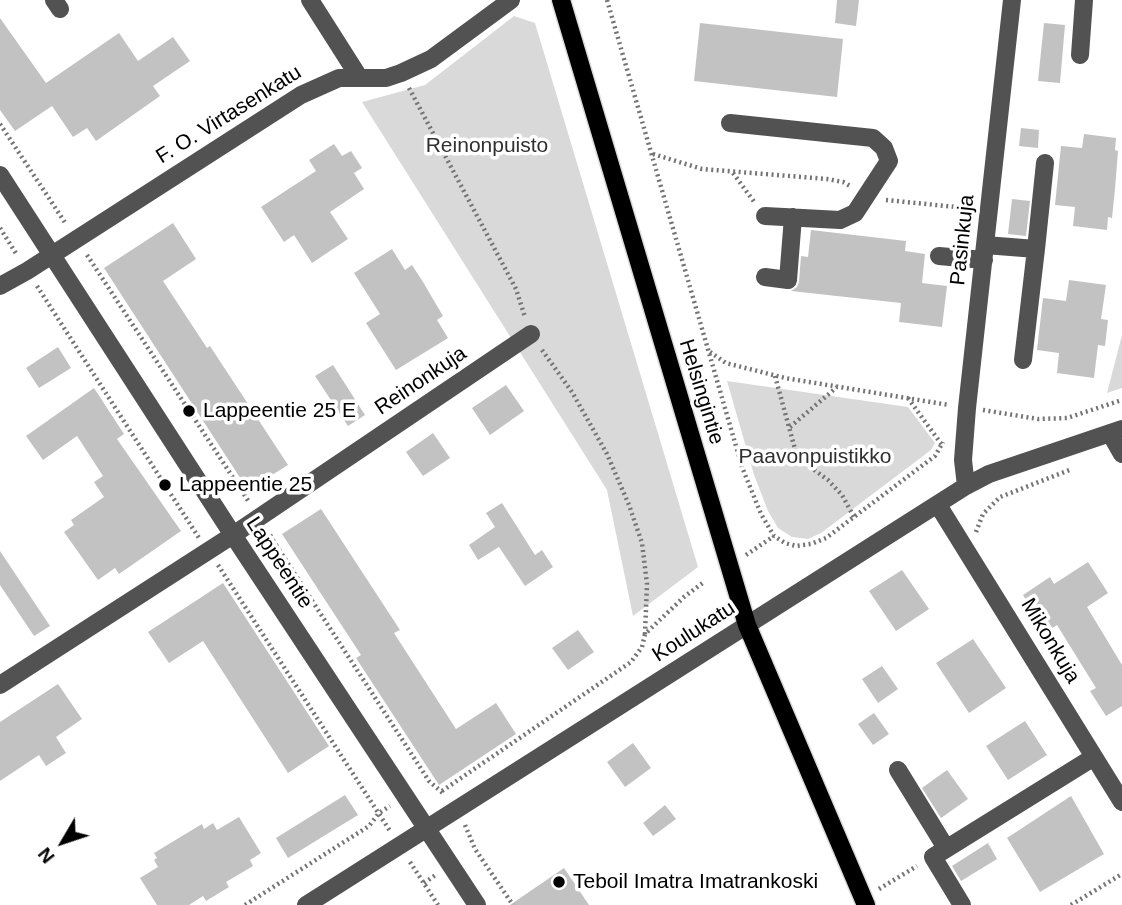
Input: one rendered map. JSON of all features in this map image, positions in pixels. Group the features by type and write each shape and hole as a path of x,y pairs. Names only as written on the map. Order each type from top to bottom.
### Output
{"main road":[{"name":"Helsingintie","path":"561,0 747,625 865,902"}],"street":[{"path":"310,0 359,77"},
{"name":"F. O. Virtasenkatu","path":"0,286 301,95 339,78 386,78 431,59 511,0"},
{"name":"Pasinkuja","path":"966,486 958,406 985,252 1012,0"},
{"path":"1080,55 1084,0"},
{"path":"730,123 873,138 884,148 888,161 855,213 839,220 765,216"},
{"path":"1023,360 1045,163"},
{"name":"Lappeentie","path":"0,175 251,563 477,905"},
{"path":"765,277 788,280 793,217"},
{"path":"939,256 1036,249"},
{"name":"Reinonkuja","path":"0,685 259,518 531,334"},
{"path":"1116,431 1122,454"},
{"name":"Koulukatu","path":"306,905 966,486 989,474 1116,431"},
{"name":"Mikonkuja","path":"938,505 1122,802"},
{"path":"939,853 1094,757"},
{"path":"898,770 962,905"}],"path":[{"path":"607,0 743,467 761,514 774,536 785,544 796,546 826,538 935,456 943,445 945,432"},
{"path":"0,124 429,780 442,791 469,831 475,849 513,905"},
{"path":"732,173 765,216"},
{"path":"709,351 726,363 775,376 1038,419 1068,418 1122,400"},
{"path":"775,376 795,449 802,461 828,480 842,495 854,517"},
{"path":"790,427 838,386"},
{"path":"907,398 943,445"},
{"path":"947,418 958,406"},
{"path":"971,557 983,514 1000,497 1080,466"},
{"path":"746,555 774,536"},
{"path":"228,578 276,545"},
{"path":"442,791 597,688 631,662 642,647 645,634 704,582"},
{"path":"245,905 369,826 379,813"},
{"path":"865,902 939,853"},
{"path":"1071,905 1122,874"}],"green space":[{"name":"Reinonpuisto","path":"514,16 535,23 698,567 633,616 607,490 362,102 425,85"},
{"path":"1122,335 1122,388 1107,393"},
{"name":"Paavonpuistikko","path":"727,381 908,407 935,443 931,450 821,533 808,539 792,537 778,528 768,511 754,475"}],"building":[{"path":"837,0 859,0 856,26 835,23"},
{"path":"0,18 46,83 119,33 138,61 173,37 190,61 153,86 160,96 96,141 87,128 73,137 52,106 15,131 0,110"},
{"path":"700,23 843,39 837,97 694,81"},
{"path":"1044,23 1065,25 1060,83 1038,81"},
{"path":"1021,128 1039,130 1038,148 1019,146"},
{"path":"1084,134 1116,138 1115,150 1118,151 1115,189 1112,218 1108,217 1107,230 1073,226 1075,207 1055,205 1061,146 1082,148"},
{"path":"334,144 342,156 351,151 362,168 354,173 364,189 330,212 348,239 312,263 294,235 284,242 261,207 316,171 309,160"},
{"path":"1012,199 1030,201 1026,236 1008,234"},
{"path":"173,223 196,259 163,281 207,348 210,346 288,465 248,490 104,268"},
{"path":"811,230 906,241 905,251 925,254 922,283 947,286 942,327 899,322 901,303 791,291 799,282 801,256 808,257"},
{"path":"392,249 405,270 412,265 423,282 443,316 437,320 448,338 396,370 366,323 380,314 354,273"},
{"path":"1069,280 1106,285 1101,319 1108,320 1105,346 1098,345 1094,378 1057,373 1059,353 1037,350 1043,298 1066,301"},
{"path":"58,347 71,368 39,388 26,368"},
{"path":"333,365 365,415 348,426 315,376"},
{"path":"506,385 524,411 490,435 472,408"},
{"path":"94,388 124,434 117,439 181,531 119,574 115,568 98,580 64,532 74,525 71,520 104,497 94,482 103,476 77,436 43,460 26,436"},
{"path":"433,433 450,458 423,476 406,452"},
{"path":"502,503 535,555 542,550 553,567 525,586 499,547 478,560 469,545 495,527 486,513"},
{"path":"321,509 400,630 394,633 456,729 496,703 516,734 439,785 356,658 361,655 282,534"},
{"path":"0,551 50,626 34,636 0,585"},
{"path":"1088,562 1108,593 1087,607 1122,665 1122,706 1106,716 1090,691 1096,688 1057,625 1046,632 1023,595 1050,577 1054,584"},
{"path":"902,570 929,609 896,631 869,591"},
{"path":"223,583 329,746 288,773 203,641 169,663 148,632"},
{"path":"578,630 594,652 568,670 552,648"},
{"path":"973,639 1006,688 969,713 936,663"},
{"path":"882,666 898,689 878,703 862,679"},
{"path":"58,684 82,719 56,737 66,753 46,766 39,755 0,781 0,722"},
{"path":"874,713 889,734 873,745 858,724"},
{"path":"1025,721 1047,755 1008,780 986,746"},
{"path":"633,743 651,768 625,787 607,762"},
{"path":"947,770 968,799 941,818 922,788"},
{"path":"345,795 358,815 288,858 276,838"},
{"path":"1071,796 1104,854 1040,892 1007,838"},
{"path":"665,805 676,819 653,836 643,823"},
{"path":"239,817 261,853 250,860 253,866 226,882 229,887 206,901 203,896 189,905 157,905 140,878 158,867 154,853 202,824 204,829 213,823 217,830"},
{"path":"988,843 997,859 961,881 952,866"},
{"name":"Teboil Imatra Imatrankoski","path":"564,868 589,905 510,905"}],"place":[{"name":"Lappeentie 25 E","path":"189,411"},
{"name":"Lappeentie 25","path":"165,485"},
{"name":"Teboil Imatra Imatrankoski","path":"559,882"}]}
